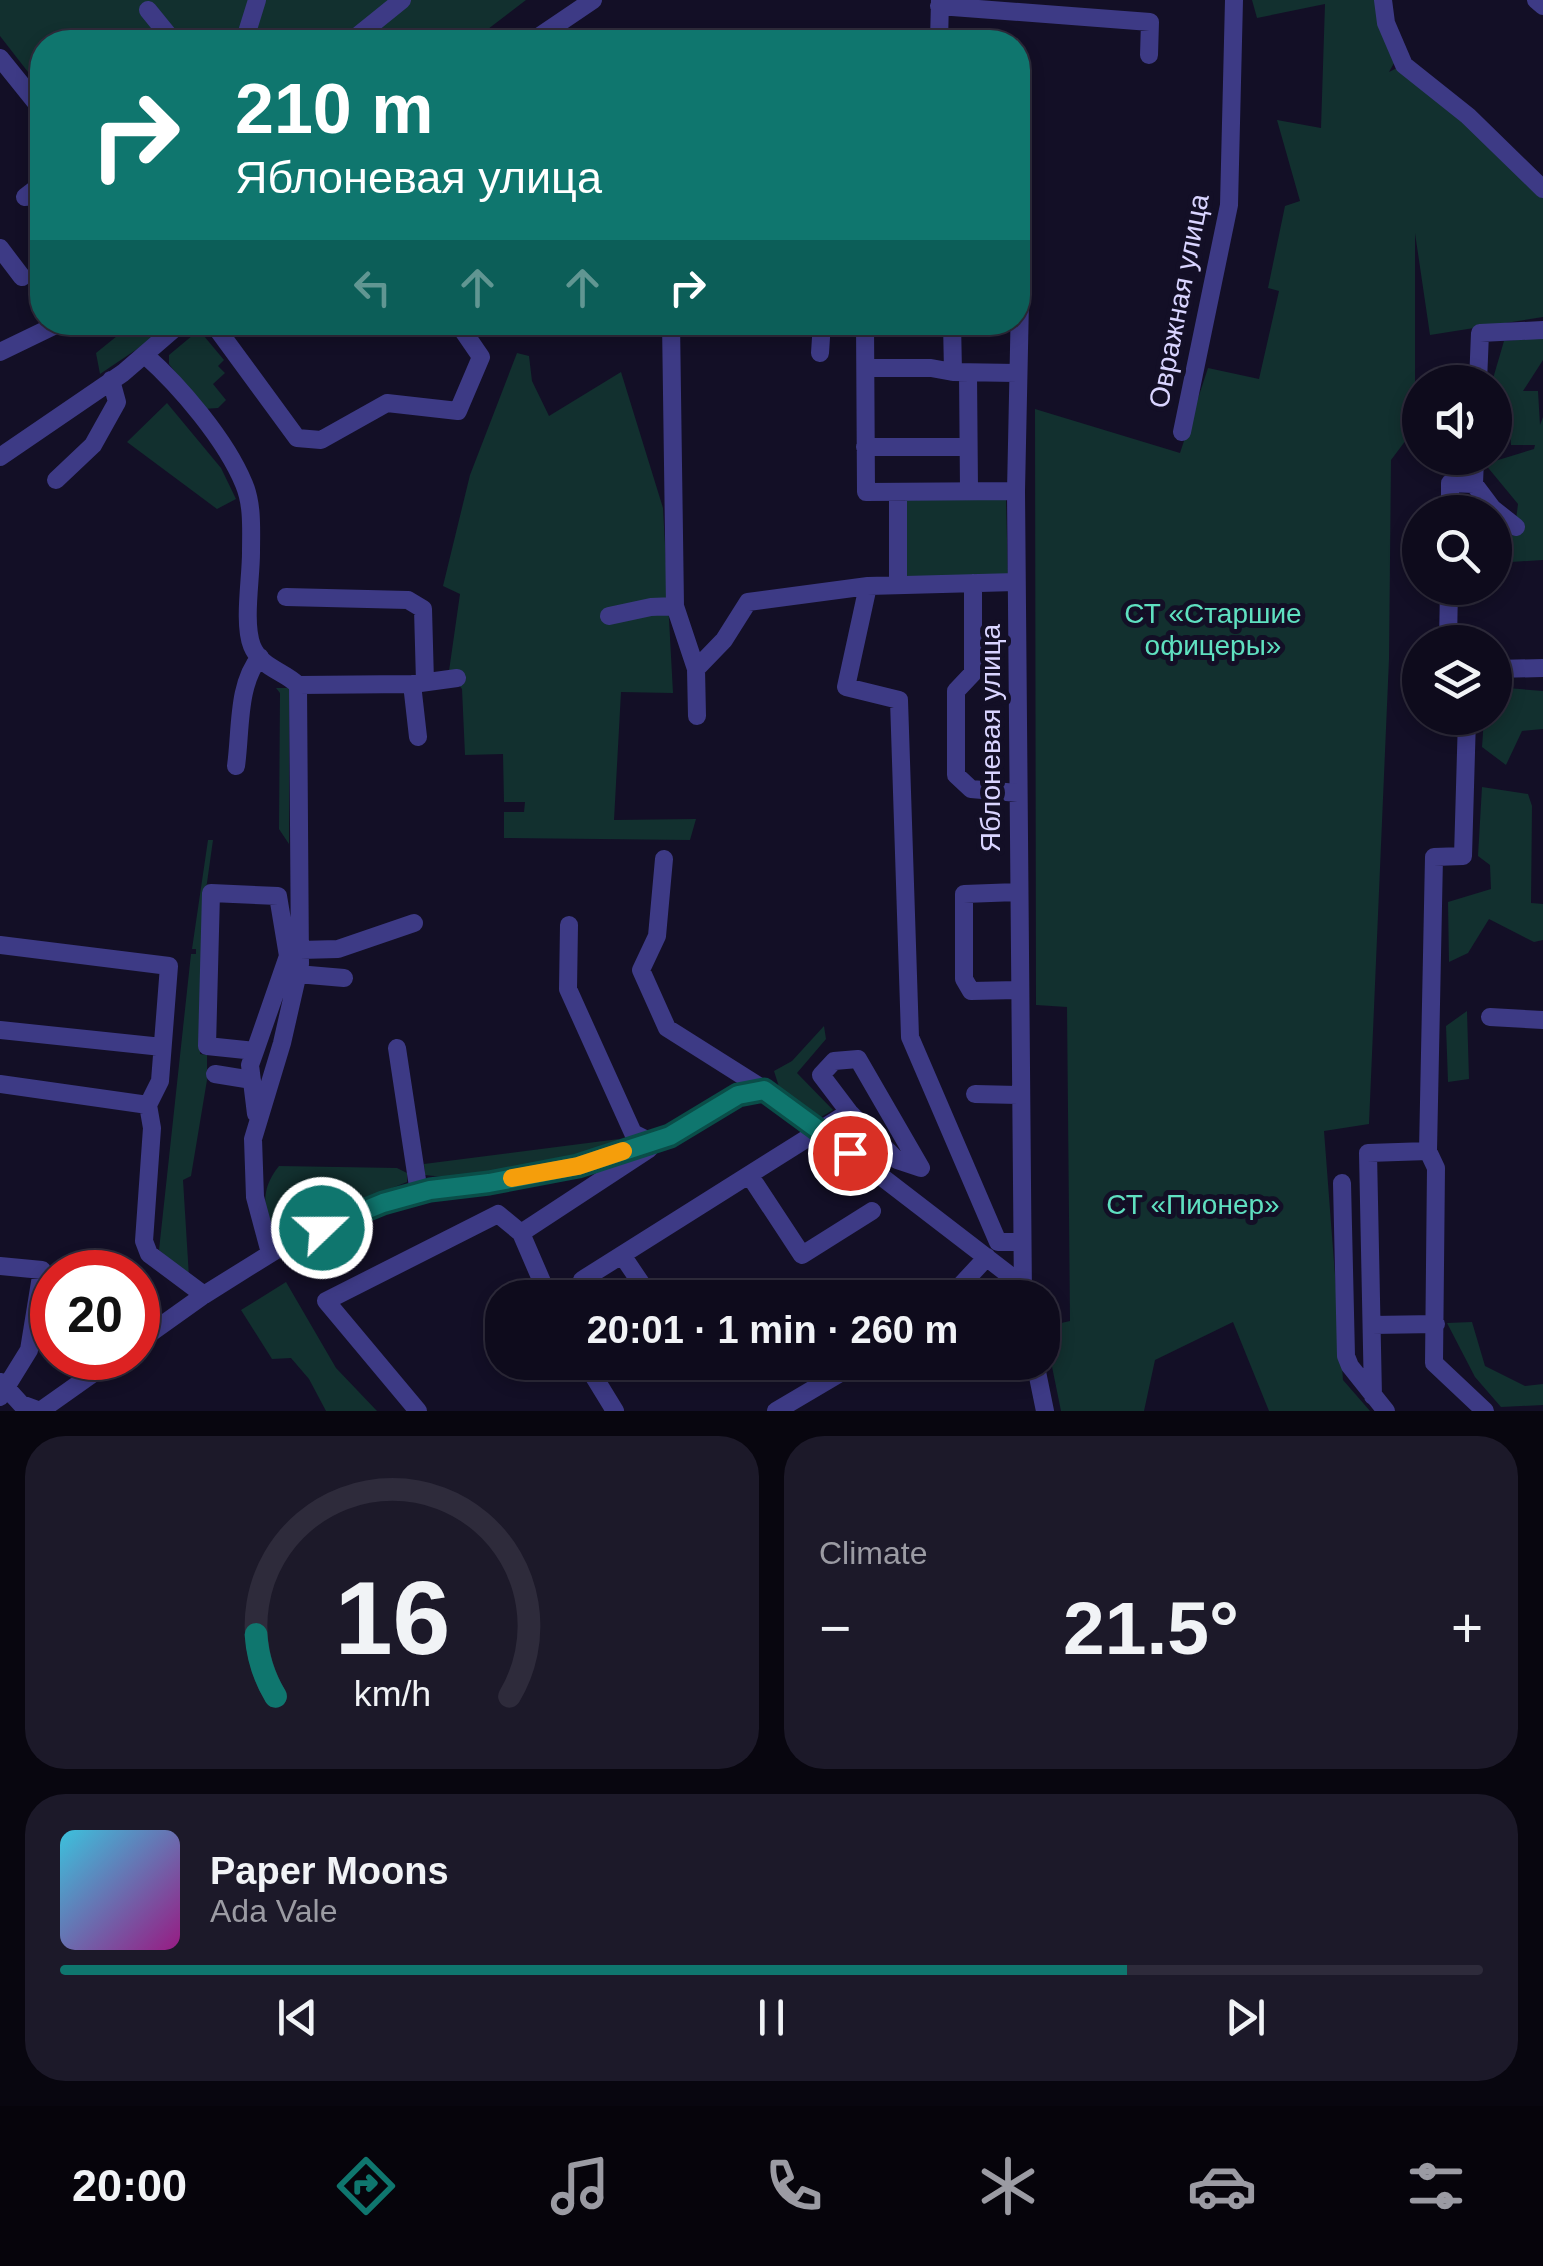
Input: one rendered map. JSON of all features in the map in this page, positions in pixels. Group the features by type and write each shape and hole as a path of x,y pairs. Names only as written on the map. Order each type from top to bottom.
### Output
{"street":[{"path":"248,30 257,0"},
{"path":"365,30 402,0"},
{"path":"548,30 592,0"},
{"name":"Овражная улица","path":"1182,432 1229,205 1234,0"},
{"path":"1383,0 1386,23 1404,65 1468,116 1543,189"},
{"path":"1536,0 1543,6"},
{"path":"939,30 939,3 1150,22 1149,54"},
{"path":"148,10 164,30"},
{"path":"0,58 30,95"},
{"path":"25,197 30,193"},
{"path":"0,248 22,276"},
{"path":"1479,365 1480,333 1543,330"},
{"path":"0,352 35,335"},
{"path":"0,457 112,380 164,335"},
{"path":"227,335 297,438 321,440 388,403 458,410 482,357 466,335"},
{"path":"671,335 675,606 696,669 697,716"},
{"path":"820,354 821,335"},
{"path":"865,335 866,492 1016,492"},
{"path":"954,335 968,447 969,490"},
{"name":"Яблоневая улица","path":"1017,335 1022,1280"},
{"path":"145,355 169,376 218,441 244,485 251,524 248,627 253,649 272,670 288,675 298,685 298,974 282,1043 252,1140 255,1197 270,1253"},
{"path":"866,368 1016,372"},
{"path":"56,480 93,445 117,402 112,380"},
{"path":"866,446 968,447"},
{"path":"1474,475 1474,484 1492,508 1516,527"},
{"path":"1450,495 1450,482 1474,484"},
{"path":"898,492 898,584"},
{"path":"696,669 724,640 748,602 868,586 1016,582"},
{"path":"974,583 973,673 956,692 956,774 971,789 1018,793"},
{"path":"868,586 846,687 898,700 910,1037 998,1242 1020,1242"},
{"path":"286,597 408,600 424,609 418,737"},
{"path":"609,616 651,606 675,606"},
{"path":"236,766 244,696 252,666 260,657"},
{"path":"1512,668 1543,668"},
{"path":"298,685 418,683 457,678"},
{"path":"1467,735 1463,856 1434,858 1428,1151 1436,1168 1434,1363 1485,1411"},
{"name":"Яблоневая улица","path":"664,859 657,936 640,970 667,1028 822,1132 987,1257 1011,1280"},
{"path":"1018,892 964,894 964,979 971,991 1019,990"},
{"path":"256,1051 207,1046 211,893 278,896 288,956 256,1051 250,1065 257,1126"},
{"path":"300,950 338,949 414,923"},
{"path":"569,925 568,989 632,1133 651,1142"},
{"path":"0,945 169,966 160,1081 148,1105 152,1128 144,1240 149,1254 204,1295"},
{"path":"298,974 344,978"},
{"path":"1490,1018 1543,1020"},
{"path":"0,1030 162,1047"},
{"path":"397,1048 419,1193"},
{"path":"858,1059 921,1168 897,1160 849,1112 821,1075 834,1061 858,1059"},
{"path":"215,1074 252,1080"},
{"path":"0,1084 148,1105"},
{"path":"521,1233 738,1095 764,1090"},
{"path":"975,1094 1020,1094"},
{"path":"582,1280 849,1112"},
{"path":"160,1326 292,1240 383,1203 419,1193 578,1166 670,1136"},
{"path":"1380,1404 1372,1325 1368,1152 1428,1151"},
{"path":"750,1176 802,1255 872,1211"},
{"path":"1342,1183 1346,1356 1380,1404"},
{"path":"418,1411 326,1301 498,1214 521,1233 541,1280"},
{"path":"622,1255 639,1280"},
{"path":"965,1280 987,1257"},
{"path":"0,1266 42,1270 30,1350 2,1390 21,1404 50,1408 86,1380"},
{"path":"1372,1325 1436,1324"},
{"path":"596,1380 615,1411"},
{"path":"776,1411 829,1380"},
{"path":"1039,1380 1046,1411"}],"green space":[{"path":"0,0 526,0 487,30 30,30 30,75 0,36"},
{"name":"СТ «Старшие офицеры»","path":"1252,0 1379,0 1394,63 1389,72 1409,62 1543,195 1543,317 1430,335 1415,233 1415,365 1402,365 1402,445 1391,460 1389,659 1369,1124 1324,1131 1343,1380 1370,1411 1269,1411 1233,1322 1155,1360 1144,1411 1061,1411 1055,1380 1060,1380 1060,1323 1070,1321 1067,1007 1036,1005 1035,409 1180,453 1208,368 1259,379 1279,291 1268,288 1285,206 1300,201 1277,120 1321,128 1325,4 1257,18"},
{"path":"118,335 155,335 100,374 96,353"},
{"path":"193,335 203,335 224,360 218,366 225,373 213,384 226,400 218,408 203,409 169,364 169,355"},
{"path":"1543,338 1543,360 1523,391 1538,391 1540,425 1543,417 1543,560 1512,562 1518,504 1494,475 1512,475 1512,456 1534,449 1535,445 1512,445 1512,365 1497,365 1504,341"},
{"path":"517,353 529,356 532,381 549,416 621,372 663,508 673,693 621,692 614,820 696,819 690,840 504,838 504,812 524,812 525,802 504,802 503,754 465,755 462,689 449,671 460,594 443,586 470,475"},
{"path":"167,403 221,468 236,499 217,509 127,442"},
{"path":"905,497 1006,500 1008,576 905,579"},
{"path":"276,688 289,688 289,844 279,829 280,693"},
{"path":"1512,688 1543,691 1543,729 1522,731 1506,765 1482,747 1483,735 1512,735"},
{"path":"1482,787 1528,794 1532,806 1531,903 1543,904 1543,940 1534,942 1489,919 1468,953 1449,962 1448,902 1491,889 1490,865 1478,856"},
{"path":"208,840 213,840 204,904 200,1054 207,1055 207,1080 191,1176 183,1180 189,1277 159,1250 191,954 196,954 196,949 192,949"},
{"path":"1467,1011 1469,1079 1448,1082 1446,1026"},
{"path":"824,1026 826,1039 797,1073 833,1110 821,1117 779,1087 774,1071 792,1061"},
{"path":"619,1139 609,1148 518,1169 471,1176 425,1175 424,1164"},
{"path":"279,1166 397,1168 407,1173 407,1182 282,1232 270,1229 265,1204 269,1181"},
{"path":"286,1282 336,1368 377,1411 326,1411 309,1379 291,1358 272,1359 241,1310"},
{"path":"1472,1322 1485,1366 1525,1386 1543,1384 1543,1405 1501,1407 1475,1377 1447,1323"}],"slow traffic":[{"path":"512,1178 578,1166 623,1151"}],"route":[{"path":"322,1228 383,1203 430,1190 578,1166 670,1136 738,1095 764,1090 850,1153"}],"park label":[{"name":"СТ «Пионер»","path":"1193,1204"}]}
